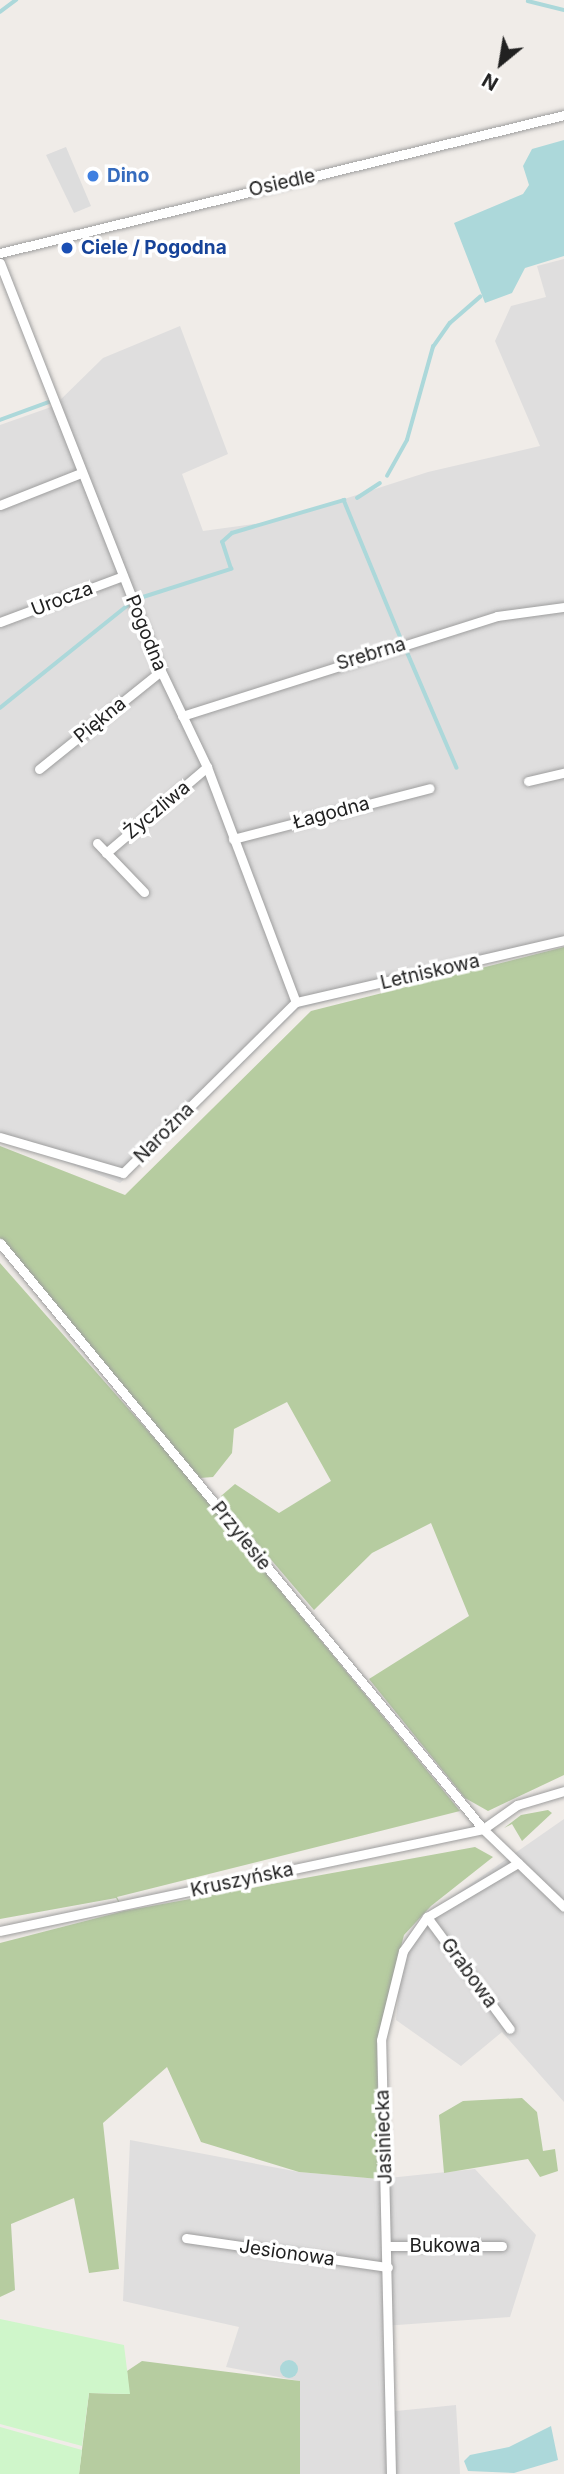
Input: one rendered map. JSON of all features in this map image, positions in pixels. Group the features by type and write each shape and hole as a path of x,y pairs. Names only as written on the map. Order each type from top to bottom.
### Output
{"street":[{"name":"Osiedle","path":"0,253 564,115"},
{"name":"Pogodna","path":"0,263 161,671 207,767 296,1002"},
{"path":"0,505 81,473"},
{"name":"Urocza","path":"0,622 123,576"},
{"name":"Srebrna","path":"182,716 497,616 564,607"},
{"name":"Piękna","path":"39,769 161,671"},
{"name":"Życzliwa","path":"106,853 207,767"},
{"path":"528,782 564,773"},
{"name":"Łagodna","path":"233,839 430,788"},
{"name":"Życzliwa","path":"97,843 144,892"},
{"name":"Letniskowa","path":"296,1002 564,940"},
{"name":"Narożna","path":"0,1137 123,1174 296,1002"},
{"name":"Przylesie","path":"0,1243 483,1829 564,1907"},
{"path":"483,1829 517,1805 564,1791"},
{"name":"Kruszyńska","path":"0,1931 483,1829"},
{"name":"Jasiniecka","path":"391,2474 388,2246 381,2040 403,1951 427,1917 519,1863"},
{"name":"Grabowa","path":"427,1917 510,2029"},
{"name":"Jesionowa","path":"186,2238 388,2267"},
{"name":"Bukowa","path":"388,2246 502,2246"}],"shaded area":[{"path":"66,147 91,206 74,213 46,155"},
{"path":"564,259 564,940 298,1009 120,1183 0,1137 0,425 54,406 103,358 180,326 228,454 182,474 203,531 276,521 428,472 540,446 495,341 511,306 546,297 537,266"},
{"path":"564,1819 564,2102 502,2032 461,2066 396,2020 403,1943 422,1918"},
{"path":"130,2140 299,2172 379,2179 475,2169 536,2235 510,2317 383,2326 386,2412 456,2405 460,2474 300,2474 299,2381 226,2367 239,2327 123,2301"}],"green space":[{"path":"564,947 564,1775 488,1811 465,1798 369,1679 469,1616 431,1523 372,1553 314,1610 232,1514 221,1496 235,1484 279,1513 331,1481 287,1402 234,1429 232,1453 213,1477 200,1478 164,1437 158,1441 460,1811 117,1897 124,1911 116,1898 0,1919 0,1263 156,1440 162,1436 0,1239 0,1146 125,1195 311,1011"},
{"path":"548,1810 552,1813 522,1841 512,1824 504,1828 521,1815"},
{"path":"475,1847 493,1857 431,1906 404,1935 377,2040 379,2179 299,2172 201,2142 167,2067 103,2123 119,2269 89,2273 74,2198 11,2224 15,2290 0,2297 0,1943 124,1911"},
{"path":"522,2098 537,2112 543,2151 555,2149 558,2171 540,2177 528,2159 444,2173 439,2115 463,2101"},
{"path":"0,2319 124,2345 130,2394 89,2393 82,2446 0,2424"},
{"path":"142,2361 300,2381 300,2474 79,2474 89,2393 129,2394 127,2371"},
{"path":"0,2427 82,2450 79,2474 0,2474"}],"water":[{"path":"564,140 564,256 525,268 512,293 485,303 454,223 523,194 529,185 523,166 532,149"},
{"path":"285,2360 293,2360 298,2369 296,2376 285,2378 280,2373 280,2365"},
{"path":"551,2426 558,2460 514,2473 468,2471 464,2461 470,2455 509,2447"}],"waterway":[{"path":"0,12 16,0"},
{"path":"528,1 564,10"},
{"path":"387,476 407,440 433,347 450,323 480,297"},
{"path":"0,420 49,402"},
{"path":"357,498 380,483"},
{"path":"140,598 231,569 222,542 232,533 344,500 401,638"},
{"path":"0,708 127,606"},
{"path":"406,649 457,768"}],"place":[{"name":"Dino","path":"93,176"},
{"name":"Ciele / Pogodna","path":"67,248"}]}
